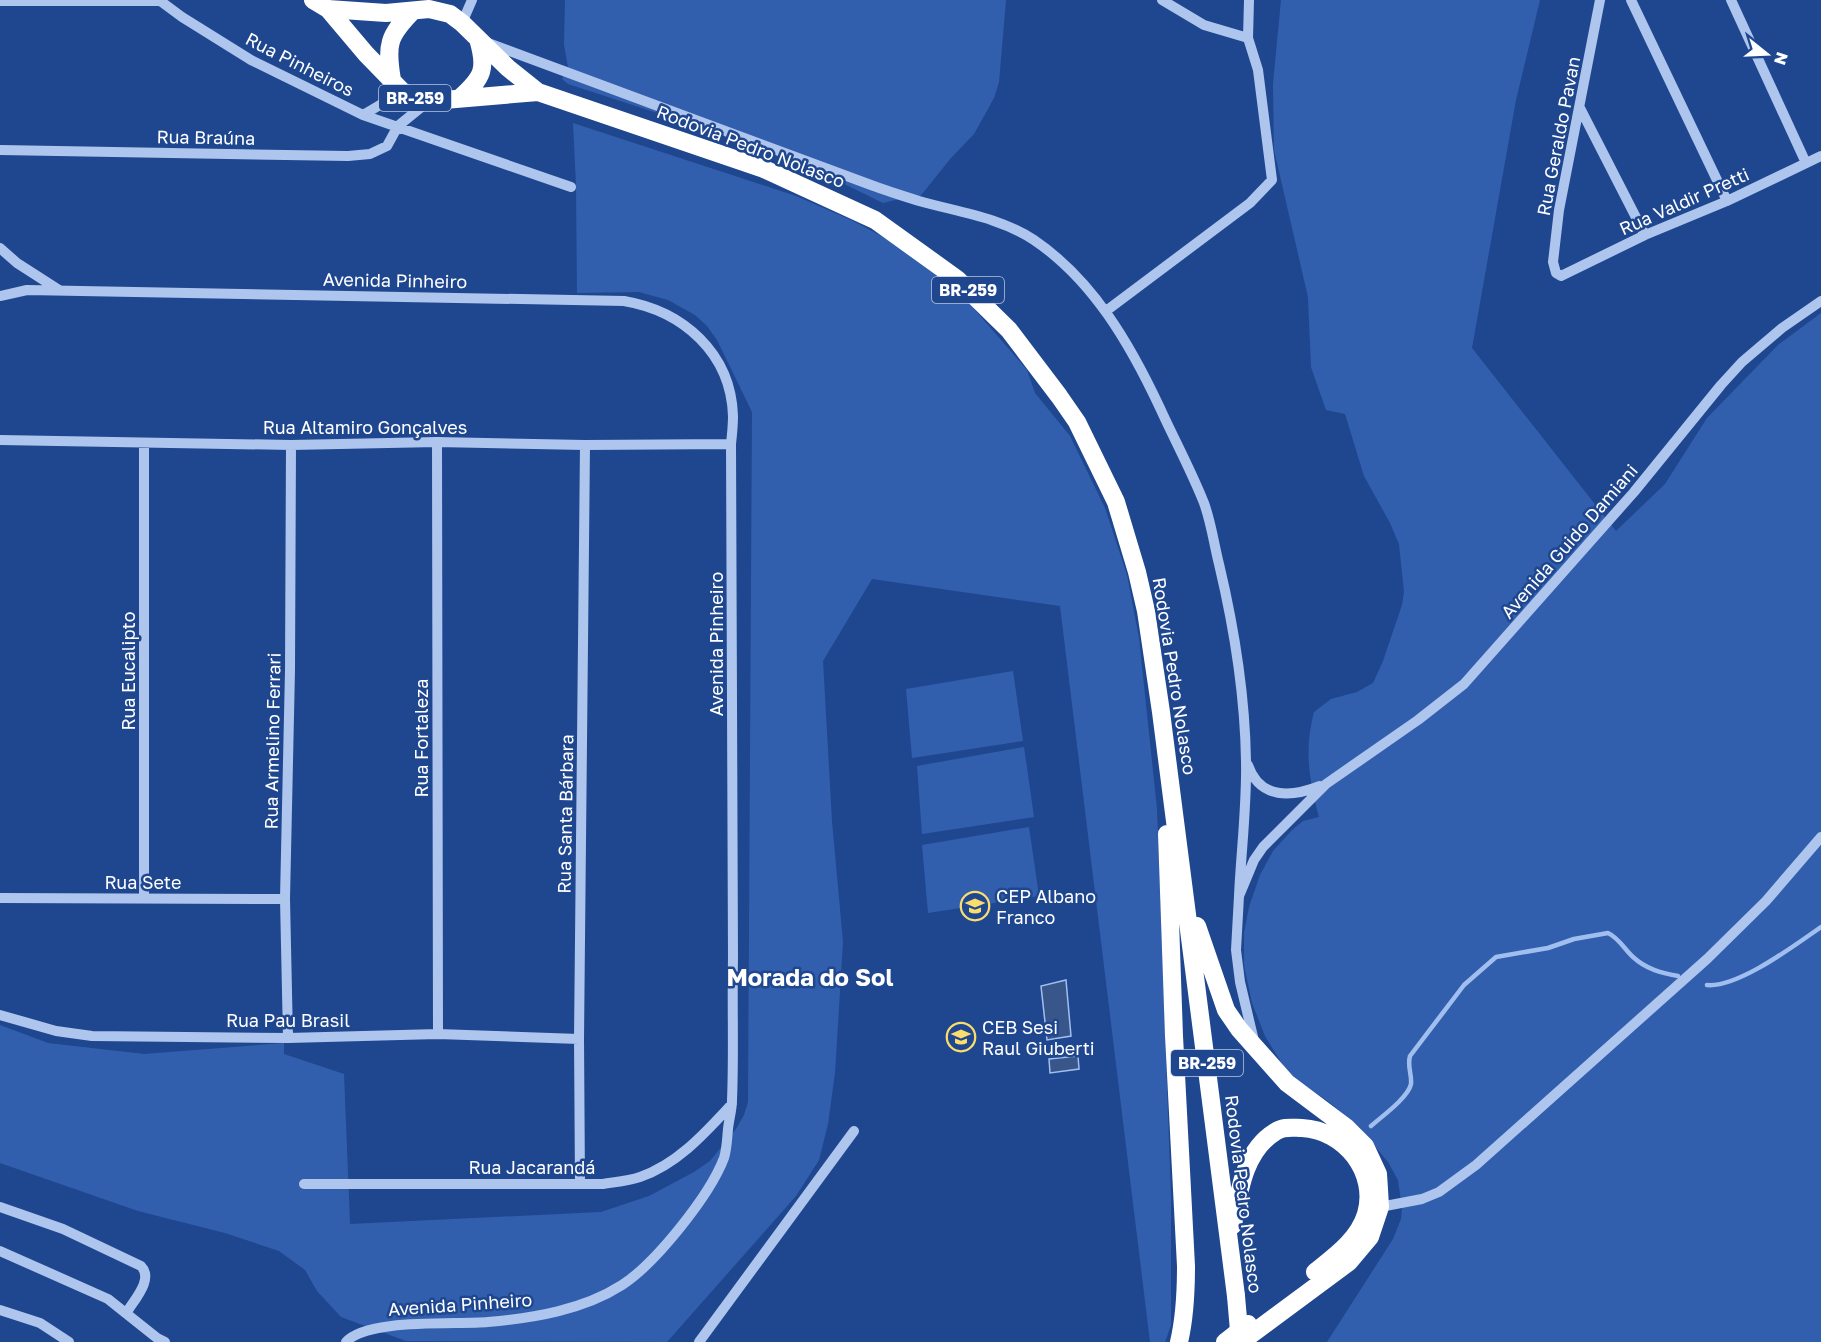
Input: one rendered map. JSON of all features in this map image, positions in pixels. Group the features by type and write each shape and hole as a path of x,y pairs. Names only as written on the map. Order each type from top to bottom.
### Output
{"highway":[{"name":"Rodovia Pedro Nolasco","path":"321,5 386,13 425,5 450,14 508,68 538,92 764,169 875,219 957,279 1001,322 1026,350 1077,422 1116,502 1146,611 1184,884 1241,1342"},
{"name":"Rodovia Pedro Nolasco","path":"321,5 402,91 415,98 430,100 538,92"},
{"path":"392,80 387,54 394,31 425,5"},
{"path":"461,97 480,79 484,64 478,39"},
{"path":"1161,712 1174,1036 1185,1221 1186,1298 1179,1342"},
{"path":"1184,884 1226,1010 1256,1050 1287,1083 1347,1128 1365,1146 1378,1174 1380,1207 1370,1237 1349,1262 1241,1342"},
{"path":"1225,1342 1341,1252 1356,1233 1365,1216 1370,1198 1367,1178 1358,1159 1344,1144 1312,1128 1287,1127 1275,1131 1257,1149 1247,1166 1239,1189 1230,1241"}],"street":[{"path":"462,23 472,0"},
{"path":"1162,0 1204,25 1248,38"},
{"path":"1106,311 1250,203 1270,184 1273,175 1266,121 1258,70 1248,38 1248,0"},
{"name":"Rua Geraldo Pavan","path":"1561,276 1556,273 1553,262 1555,241 1600,0"},
{"path":"1631,0 1727,201"},
{"path":"1731,0 1806,163"},
{"path":"0,1 160,1"},
{"name":"Rua Pinheiros","path":"160,1 251,60 363,115 571,188"},
{"path":"478,39 871,185 919,201 977,215 1017,231 1033,239 1064,265 1106,311 1145,375 1204,504 1225,588 1239,673 1246,761 1239,897"},
{"path":"363,115 385,102 392,80"},
{"name":"Rua Braúna","path":"0,150 348,156 379,152 392,140 398,126 430,100"},
{"path":"1580,108 1645,235"},
{"name":"Rua Valdir Pretti","path":"1561,276 1645,235 1727,201 1821,156"},
{"path":"0,248 59,291"},
{"name":"Avenida Pinheiro","path":"0,296 27,290 638,303 654,308 681,322 709,348 726,378 733,416 731,444 733,813 732,1103 724,1156 707,1189 651,1260 624,1284 598,1299 532,1317 488,1322 380,1327 363,1331 346,1342"},
{"name":"Avenida Guido Damiani","path":"1256,1050 1240,982 1236,950 1239,897 1254,860 1263,847 1326,784 1418,720 1464,684 1634,492 1742,362 1782,328 1821,301"},
{"name":"Rua Altamiro Gonçalves","path":"0,440 291,445 437,442 585,445 731,444"},
{"name":"Rua Fortaleza","path":"437,442 438,1034"},
{"name":"Rua Eucalipto","path":"144,444 144,898"},
{"name":"Rua Armelino Ferrari","path":"288,1038 285,899 290,670 291,445"},
{"name":"Rua Santa Bárbara","path":"580,1184 579,1040 585,445"},
{"name":"Avenida Guido Damiani","path":"1246,761 1258,783 1270,790 1300,794 1326,784"},
{"path":"1380,1207 1422,1199 1439,1192 1476,1165 1707,959 1766,901 1821,837"},
{"name":"Rua Sete","path":"0,898 285,899"},
{"name":"Rua Pau Brasil","path":"0,1015 56,1031 92,1036 288,1038 438,1034 579,1040"},
{"name":"Rua Jacarandá","path":"304,1184 580,1184 622,1181 640,1177 657,1169 698,1141 732,1103"},
{"path":"699,1342 854,1131"},
{"path":"0,1207 63,1229 141,1266 145,1270 145,1282 127,1312"},
{"path":"0,1251 101,1295 165,1342"},
{"path":"0,1310 40,1323 65,1340"}],"shaded area":[{"path":"565,0 1006,0 999,82 994,98 974,134 918,199 912,196 883,203 820,172 691,124 568,84 562,79 568,67 564,45"},
{"path":"1281,0 1540,0 1516,100 1472,348 1616,531 1665,484 1707,418 1778,345 1821,313 1821,1342 1327,1342 1393,1239 1401,1219 1402,1208 1398,1180 1388,1162 1359,1127 1329,1102 1298,1081 1284,1067 1265,1036 1252,1003 1244,965 1244,933 1249,907 1260,875 1273,851 1303,821 1319,817 1309,764 1309,739 1314,712 1331,699 1357,692 1373,683 1383,661 1402,605 1404,592 1399,544 1364,476 1345,414 1326,410 1311,367 1308,297 1274,150 1273,84"},
{"path":"573,123 796,196 851,220 942,272 1027,370 1035,393 1070,436 1105,508 1127,575 1139,638 1157,809 1171,1198 1171,1325 1165,1342 1150,1342 1060,606 872,579 823,661 832,821 843,942 835,1073 828,1124 819,1160 796,1196 667,1342 406,1341 341,1317 317,1291 305,1270 279,1251 225,1233 138,1211 0,1163 0,1025 48,1043 144,1054 284,1043 284,1054 344,1074 350,1224 601,1212 649,1196 694,1172 710,1161 736,1129 744,1115 748,1102 752,412 717,340 695,315 668,300 639,292 577,293"},
{"path":"1013,671 1023,741 912,758 906,689"},
{"path":"1024,747 1034,817 922,834 917,766"},
{"path":"1029,827 1039,896 928,913 922,845"},
{"path":"1066,980 1071,1036 1047,1040 1041,986"},
{"path":"1078,1056 1079,1069 1050,1073 1049,1059"}],"waterway":[{"path":"1707,985 1720,984 1750,973 1821,927"},
{"path":"1371,1126 1400,1101 1409,1089 1411,1084 1410,1056 1464,985 1496,957 1548,948 1574,939 1608,933 1643,965 1678,976"}],"place":[{"name":"CEP Albano Franco","path":"975,906"},
{"name":"CEB Sesi Raul Giuberti","path":"961,1037"}],"district":[{"name":"Morada do Sol","path":"810,976"}]}
